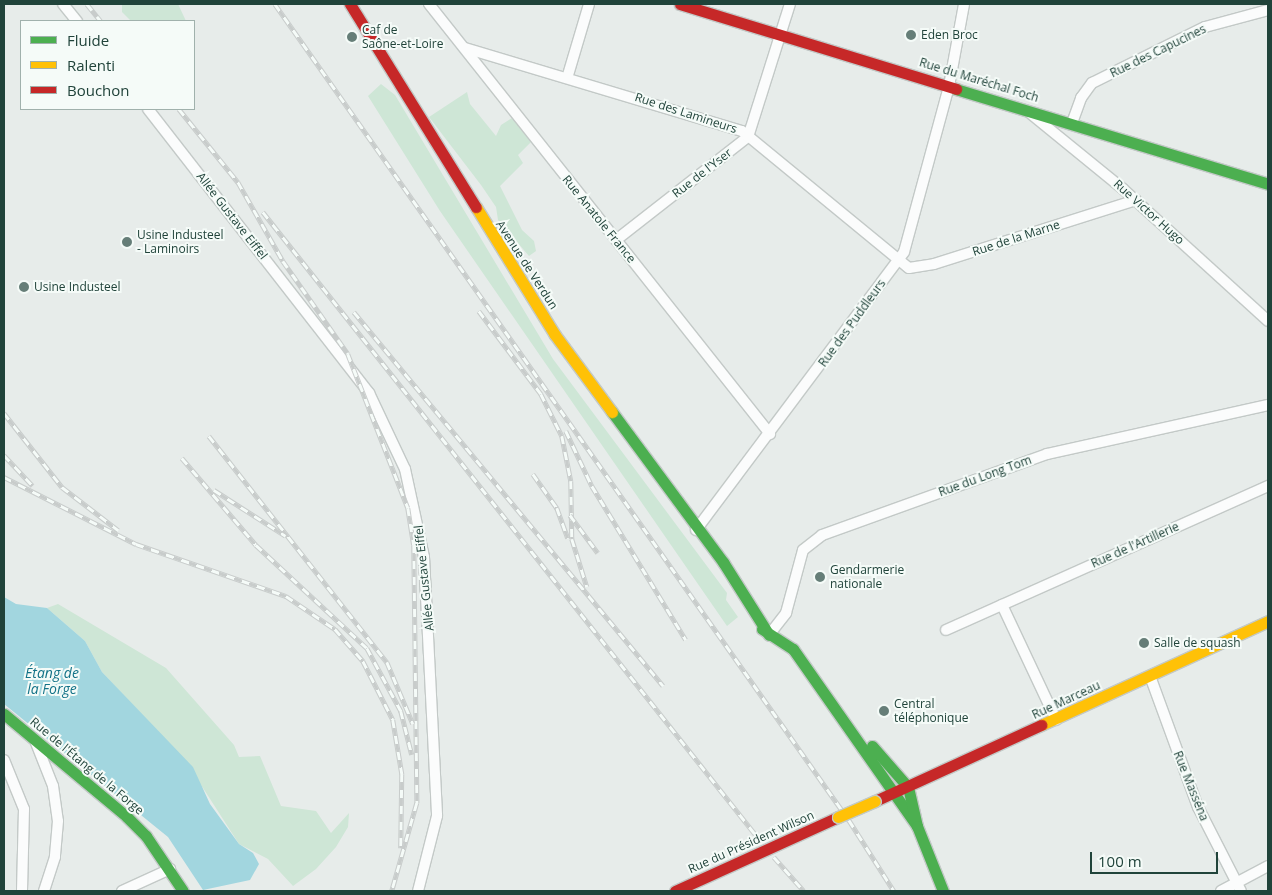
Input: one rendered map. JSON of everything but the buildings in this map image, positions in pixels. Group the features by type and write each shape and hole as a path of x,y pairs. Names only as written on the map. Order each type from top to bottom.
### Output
{"main road":[{"name":"Avenue de Verdun","path":"350,4 556,335 696,530 757,624 769,636 793,649 855,732 917,826"},
{"name":"Rue du Maréchal Foch","path":"680,4 781,33 1268,184"},
{"name":"Rue Marceau","path":"875,801 1056,720 1268,621"},
{"name":"Rue de l'Étang de la Forge","path":"4,714 127,817 170,869 183,891"},
{"name":"Avenue de Verdun","path":"855,732 908,786"},
{"path":"908,786 917,826 943,891"},
{"name":"Rue du Président Wilson","path":"675,891 875,801"}],"street":[{"path":"63,4 76,20"},
{"name":"Rue Anatole France","path":"429,4 770,434"},
{"path":"568,75 589,4"},
{"path":"748,137 790,4"},
{"name":"Rue des Puddleurs","path":"696,530 770,434 898,261 914,227 949,86 964,4"},
{"name":"Rue des Capucines","path":"1072,123 1081,98 1092,83 1205,27 1268,10"},
{"name":"Rue des Lamineurs","path":"465,48 568,75 736,128 898,261"},
{"name":"Rue Victor Hugo","path":"1025,108 1136,200 1268,321"},
{"name":"Allée Gustave Eiffel","path":"149,110 369,393 405,469 424,557 437,816 418,891"},
{"name":"Rue de l'Yser","path":"616,240 748,137"},
{"name":"Rue de la Marne","path":"898,261 909,268 921,268 1136,200"},
{"name":"Rue du Long Tom","path":"769,636 786,613 803,550 822,535 1047,454 1268,406"},
{"name":"Rue de l'Artillerie","path":"946,630 1268,486"},
{"path":"1002,605 1056,720"},
{"name":"Rue Masséna","path":"1150,676 1198,807 1239,887"},
{"path":"35,740 53,786 58,821 55,857 44,891"},
{"path":"4,760 24,808 22,891"},
{"path":"1221,891 1239,887 1268,866"},
{"path":"122,891 170,869"}],"green space":[{"path":"122,4 178,4 186,20 130,20 122,12"},
{"path":"381,84 395,95 553,359 727,593 726,600 738,617 727,626 440,211 368,96"},
{"path":"467,92 470,104 496,136 501,125 512,118 531,142 518,155 523,163 500,186 522,230 534,241 536,251 529,256 498,220 496,207 429,117"},
{"path":"58,604 166,668 234,745 239,757 260,756 281,806 316,811 331,833 349,813 348,827 336,847 316,869 293,886 268,859 239,844 203,788 164,738 102,672 85,641 47,608"}],"water":[{"name":"Étang de la Forge","path":"4,597 16,604 47,608 85,641 102,672 193,767 210,804 239,844 253,853 259,864 250,880 203,890 168,837 4,704"}],"railway":[{"path":"87,4 100,20"},
{"path":"275,4 849,820 894,891"},
{"path":"180,110 238,182 283,261 348,354 408,508 414,545 417,803 392,891"},
{"path":"263,212 759,839"},
{"path":"479,311 541,394 562,436 571,481 572,539 587,587"},
{"path":"354,312 663,686"},
{"path":"4,413 62,487 118,530"},
{"path":"566,431 592,486 686,640"},
{"path":"209,436 387,662 413,724"},
{"path":"4,455 33,486"},
{"path":"182,458 256,545 367,648 401,711 412,755"},
{"path":"533,474 557,508 568,538"},
{"path":"4,477 136,544 286,596 335,629 363,661 393,720 402,774 401,848"},
{"path":"214,490 286,536"},
{"path":"570,515 598,553"},
{"path":"774,857 804,891"}],"traffic: fast":[{"path":"956,89 1268,184"},
{"path":"612,412 723,562 769,635"},
{"path":"762,629 793,649 917,826"},
{"path":"4,714 127,817 146,836 183,891"},
{"path":"872,746 908,787 917,826 943,891"}],"traffic: slow":[{"path":"476,207 555,335 612,412"},
{"path":"1041,725 1268,621"},
{"path":"838,817 875,801"}],"traffic: jam":[{"path":"350,4 476,207"},
{"path":"680,4 956,89"},
{"path":"875,801 1041,725"},
{"path":"675,891 838,817"}],"place":[{"name":"Eden Broc","path":"911,35"},
{"name":"Caf de Saône-et-Loire","path":"352,37"},
{"name":"Usine Industeel - Laminoirs","path":"127,242"},
{"name":"Usine Industeel","path":"24,287"},
{"name":"Gendarmerie nationale","path":"820,577"},
{"name":"Salle de squash","path":"1144,643"},
{"name":"Central téléphonique","path":"884,711"}]}
